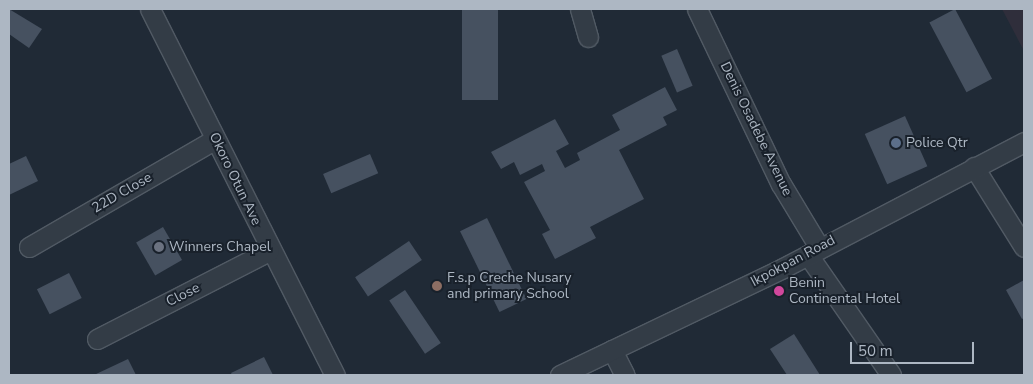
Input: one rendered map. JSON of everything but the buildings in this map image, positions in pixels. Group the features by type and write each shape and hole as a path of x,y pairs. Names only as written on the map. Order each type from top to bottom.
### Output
{"street":[{"name":"Okoro Otun Ave","path":"150,9 269,250 335,375"},
{"path":"580,9 588,37"},
{"name":"Denis Osadebe Avenue","path":"697,9 813,251 891,375"},
{"name":"22D Close","path":"29,247 215,139"},
{"name":"Ikpokpan Road","path":"560,375 813,251 1024,142"},
{"path":"974,168 1024,247"},
{"name":"Close","path":"97,339 269,250"},
{"path":"612,350 625,375"}],"shaded area":[{"path":"1002,9 1024,9 1024,51"}],"place":[{"name":"Police Qtr","path":"896,143"},
{"name":"Winners Chapel","path":"159,247"},
{"name":"F.s.p Creche Nusary and primary School","path":"437,286"},
{"name":"Benin Continental Hotel","path":"779,291"}]}
